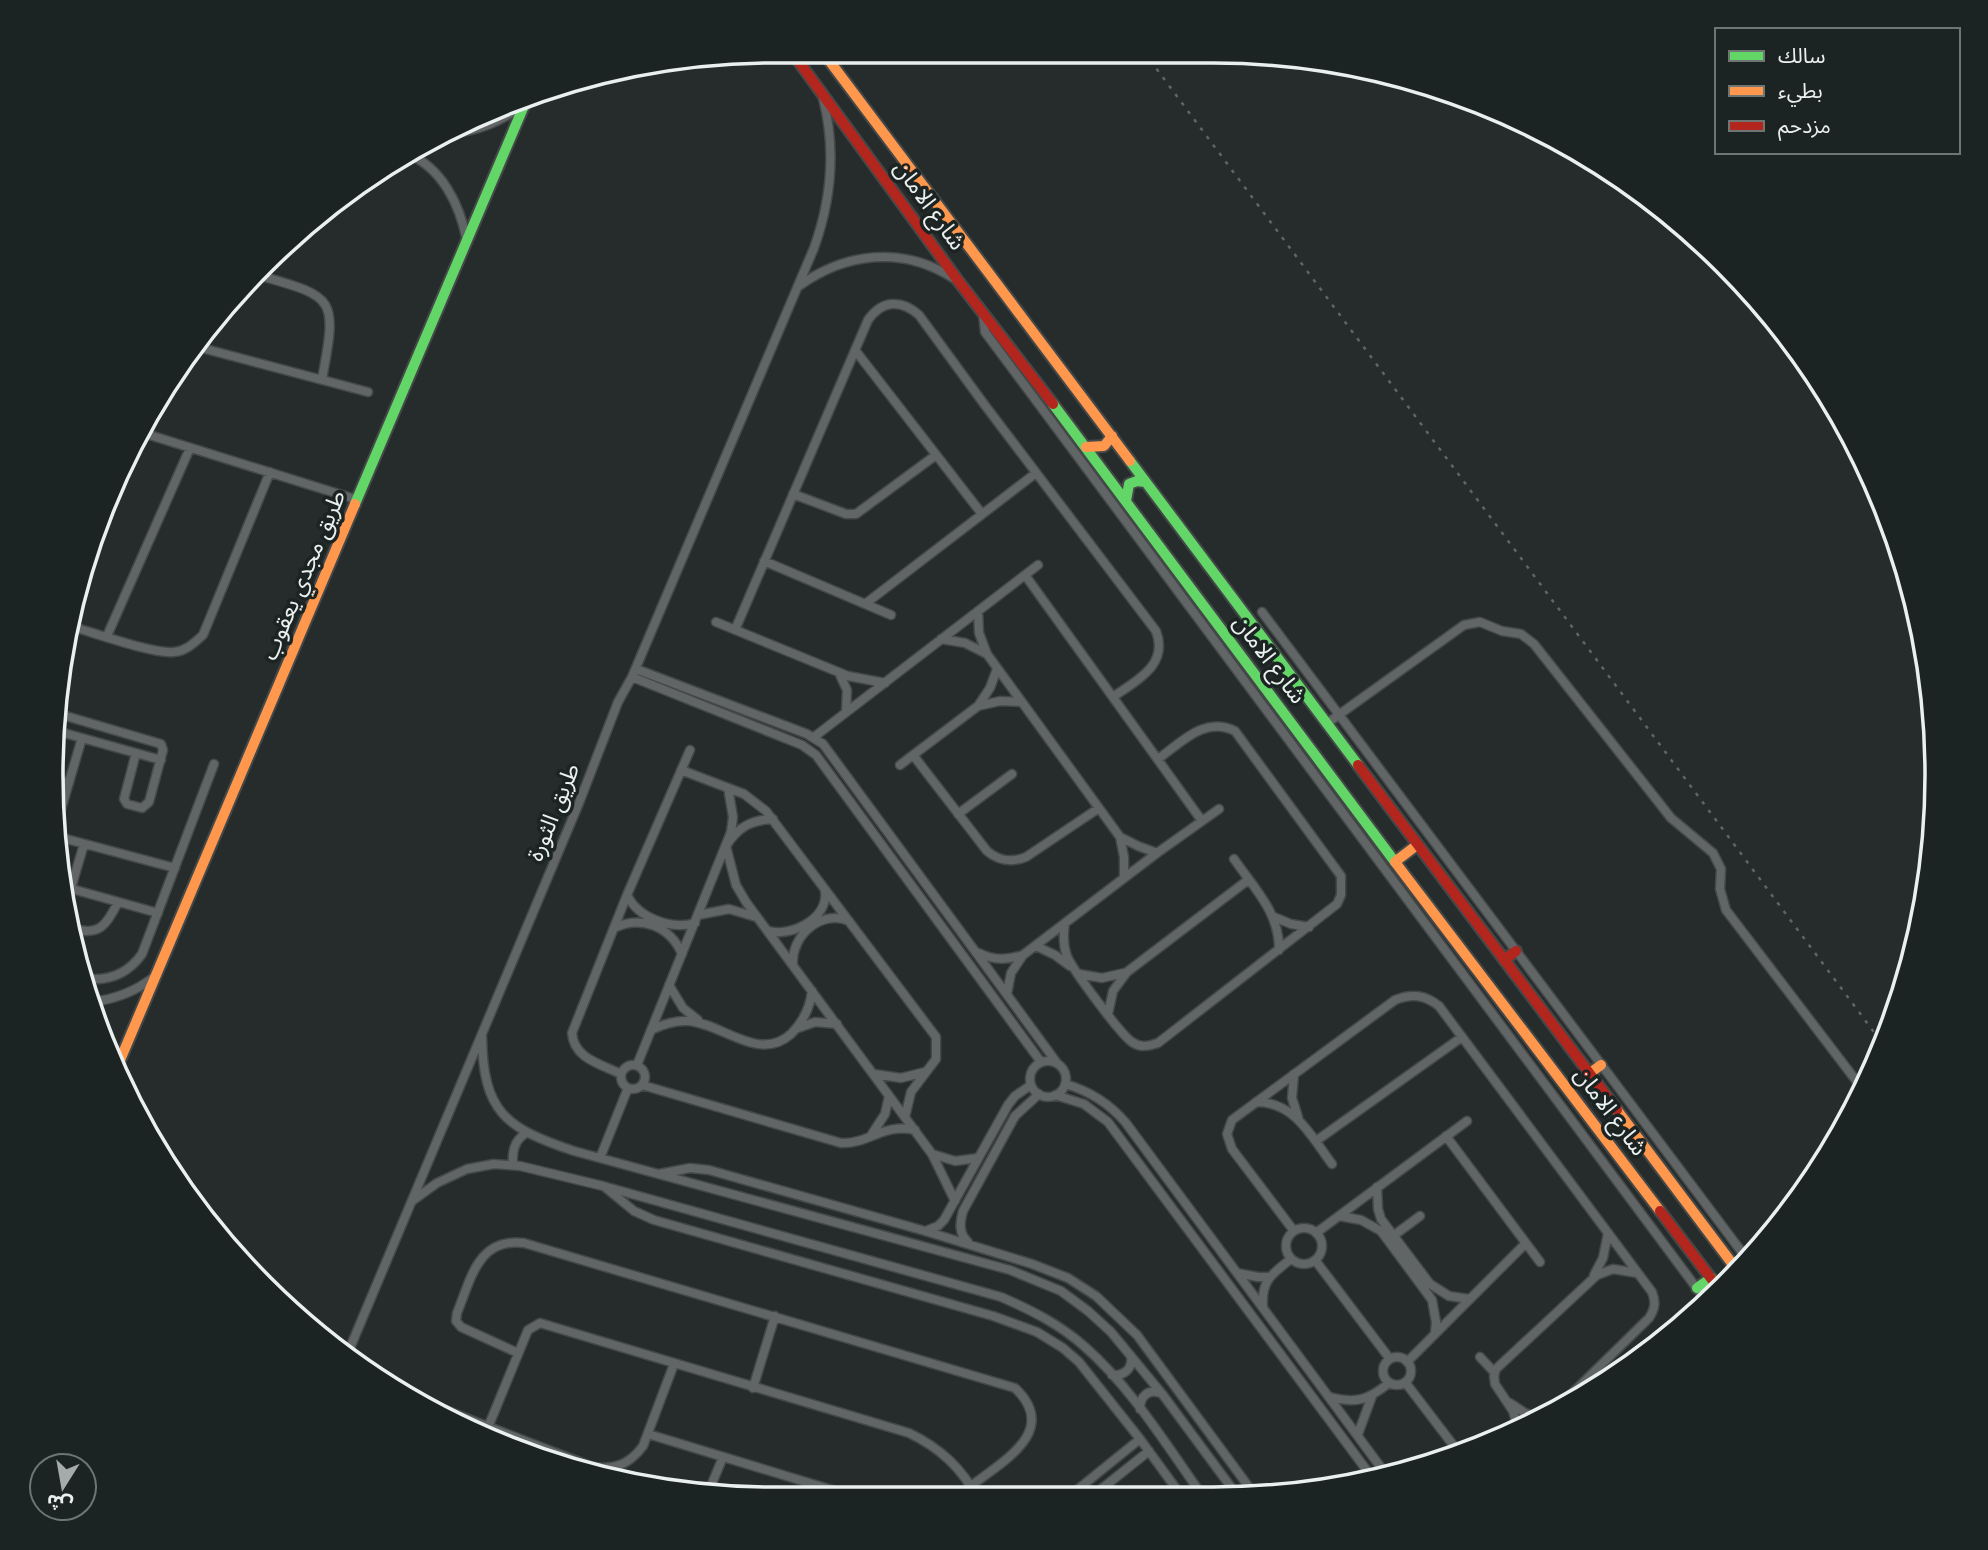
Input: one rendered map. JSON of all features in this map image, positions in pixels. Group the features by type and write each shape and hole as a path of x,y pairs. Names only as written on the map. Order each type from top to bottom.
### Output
{"street":[{"name":"شارع الامان","path":"801,63 959,282 1126,501 1248,675 1396,861 1713,1281"},
{"name":"شارع الامان","path":"831,63 1731,1262"},
{"name":"طريق الثورة","path":"351,1346 579,803 618,702 634,673 821,229 829,190 831,140 822,91"},
{"name":"طريق مجدي يعقوب","path":"121,1057 522,110"},
{"path":"478,128 511,114"},
{"path":"418,159 449,190 458,206 467,241"},
{"path":"799,286 825,269 874,256 919,261 959,282"},
{"path":"267,278 316,293 329,310 331,332 322,379"},
{"path":"736,630 869,320 878,309 896,303 919,315 1150,622 1159,639 1152,669 1113,696"},
{"path":"983,311 985,332 1248,675 1421,918 1700,1293"},
{"path":"205,349 368,392"},
{"path":"855,351 982,514"},
{"path":"149,435 358,500"},
{"path":"1086,447 1104,446 1111,436"},
{"path":"107,636 190,448"},
{"path":"793,494 846,514 861,513 936,455"},
{"path":"79,628 160,652 176,652 191,646 203,635 270,472"},
{"path":"865,604 1036,473"},
{"path":"1126,501 1129,484 1145,482"},
{"path":"764,561 891,615"},
{"path":"814,737 1038,565"},
{"path":"1026,575 1202,821"},
{"path":"978,611 979,633 987,654 1099,808 1120,836 1157,853"},
{"path":"1262,612 1741,1251"},
{"path":"716,622 860,680 885,682"},
{"path":"1326,724 1469,623 1480,622 1531,640 1671,817 1713,853 1721,869 1720,889 1726,910 1856,1081"},
{"path":"941,639 965,643 987,654"},
{"path":"900,765 978,706 990,688 997,669"},
{"path":"837,670 847,690 846,712"},
{"path":"634,673 814,737 831,752 1065,1072 1065,1084 1055,1095"},
{"path":"634,673 802,745 817,755 1041,1062"},
{"path":"978,706 1000,701 1021,702"},
{"path":"66,716 159,742 163,750 161,760 147,804 142,808 127,804 124,796 136,753"},
{"path":"1065,923 1064,946 1075,970 1132,1043 1141,1046 1158,1043 1337,904 1342,886 1341,876 1235,731 1218,725 1207,726 1158,759"},
{"path":"65,732 161,760"},
{"path":"64,800 82,738"},
{"path":"621,1074 583,1056 575,1046 572,1033 627,895 690,750"},
{"path":"913,755 987,851 1010,861 1026,857 1099,808"},
{"path":"93,978 108,978 131,967 146,947 215,764"},
{"path":"681,770 729,788 758,803 773,819 936,1037 936,1059 911,1092 905,1117"},
{"path":"958,814 1012,774"},
{"path":"63,781 69,783"},
{"path":"637,1065 726,846 733,817 729,788"},
{"path":"975,950 998,960 1023,955 1219,809"},
{"path":"773,819 746,825 734,834 726,846 736,885 932,1154 955,1201"},
{"path":"1120,836 1124,878"},
{"path":"66,839 175,868"},
{"path":"71,880 84,844"},
{"path":"1396,861 1417,845"},
{"path":"1234,859 1275,917 1279,950"},
{"path":"1108,1014 1114,991 1127,972 1248,880"},
{"path":"769,932 797,930 818,913 826,902 825,888"},
{"path":"73,889 158,913"},
{"path":"627,895 634,906 645,914 675,925 729,909 759,918"},
{"path":"81,930 87,932 99,928 109,920 118,902"},
{"path":"1421,918 1432,910"},
{"path":"1275,917 1291,924 1309,927"},
{"path":"793,964 794,949 801,935 822,920 830,918 850,922"},
{"path":"614,928 628,922 643,922 665,931 676,941 682,954"},
{"path":"1036,946 1055,955 1075,970 1102,978 1127,972"},
{"path":"1504,961 1516,951"},
{"path":"1007,994 1011,973 1023,955"},
{"path":"100,1000 124,995 142,987 157,975"},
{"path":"670,985 682,1008 703,1024"},
{"path":"795,1030 808,1012 812,991"},
{"path":"1294,1231 1229,1142 1228,1127 1232,1120 1395,1000 1404,996 1422,996 1432,1000 1653,1292 1655,1303 1652,1313 1580,1385"},
{"path":"651,1030 677,1021 703,1024 754,1044 776,1042 815,1022 837,1024"},
{"path":"482,1031 485,1078 490,1098 506,1117 526,1133 600,1158 1010,1270 1061,1291 1111,1332 1163,1395 1230,1486"},
{"path":"1316,1142 1462,1037"},
{"path":"1057,1063 1041,1062 1031,1072 1031,1085 1039,1094 1055,1095 1090,1108 1108,1122 1366,1470"},
{"path":"642,1086 645,1076 643,1069 637,1065 629,1065 621,1074 622,1082 628,1088 642,1086 841,1143 860,1142 895,1128 915,1130"},
{"path":"1590,1073 1601,1065"},
{"path":"874,1074 901,1078 928,1071"},
{"path":"1294,1074 1292,1098 1299,1120"},
{"path":"1065,1084 1082,1088 1116,1112 1381,1467"},
{"path":"925,1231 938,1226 955,1201 1008,1105 1031,1085"},
{"path":"600,1158 628,1088"},
{"path":"970,1244 963,1238 961,1231 963,1211 1015,1116 1039,1094"},
{"path":"868,1138 880,1123 890,1096"},
{"path":"1256,1102 1280,1105 1299,1120 1332,1164"},
{"path":"1316,1233 1467,1121"},
{"path":"513,1165 513,1149 526,1133"},
{"path":"1446,1136 1540,1262"},
{"path":"932,1154 955,1161 978,1158"},
{"path":"410,1202 437,1183 459,1172 485,1165 513,1165 603,1186 1001,1297 1031,1310 1084,1346 1140,1409 1196,1487"},
{"path":"659,1174 690,1168 709,1170 970,1244 1068,1278 1096,1296 1137,1335 1248,1486"},
{"path":"1672,1182 1683,1174"},
{"path":"603,1186 634,1211 654,1220 993,1316 1037,1332 1079,1362 1175,1487"},
{"path":"1377,1187 1378,1209 1393,1236 1430,1284 1439,1292 1469,1299"},
{"path":"852,1227 855,1213"},
{"path":"1339,1216 1361,1220 1381,1231 1432,1300 1435,1334"},
{"path":"1393,1236 1419,1216"},
{"path":"1306,1228 1316,1233 1322,1244 1315,1260 1303,1264 1292,1259 1286,1248 1290,1235 1306,1228"},
{"path":"1590,1280 1603,1258 1608,1233"},
{"path":"488,1426 528,1330 540,1324 909,1433 939,1450 957,1467 971,1486 1021,1446 1029,1435 1032,1422 1031,1411 1025,1398 1015,1388 524,1243 506,1242 491,1248 479,1262 456,1321 461,1327 518,1353"},
{"path":"1407,1362 1526,1243"},
{"path":"1010,1270 1014,1258"},
{"path":"1263,1307 1264,1286 1269,1277 1292,1259"},
{"path":"1315,1260 1390,1359"},
{"path":"1494,1372 1590,1280 1613,1269 1631,1270 1639,1274"},
{"path":"1237,1273 1269,1277"},
{"path":"1697,1288 1711,1278"},
{"path":"753,1388 775,1316"},
{"path":"1112,1375 1127,1371 1130,1356"},
{"path":"1479,1357 1494,1372 1495,1384 1508,1401 1515,1420"},
{"path":"1397,1358 1407,1362 1410,1370 1405,1382 1399,1385 1389,1382 1383,1373 1390,1359 1397,1358"},
{"path":"614,1468 636,1456 648,1434 674,1364"},
{"path":"1358,1434 1373,1396 1389,1382"},
{"path":"1405,1382 1453,1445"},
{"path":"1140,1409 1146,1393 1158,1392 1163,1395"},
{"path":"1329,1396 1351,1401 1373,1396"},
{"path":"1508,1401 1528,1414"},
{"path":"648,1434 822,1487"},
{"path":"1081,1487 1140,1439"},
{"path":"1104,1487 1149,1451"},
{"path":"712,1484 723,1457"}],"railway":[{"path":"1152,63 1876,1034"}],"traffic: fast":[{"path":"355,504 522,110"},
{"path":"1053,404 1395,862"},
{"path":"1130,461 1358,765"},
{"path":"1126,501 1129,484 1145,482"},
{"path":"1697,1288 1711,1278"}],"traffic: slow":[{"path":"831,63 1130,461"},
{"path":"1086,447 1104,446 1112,436"},
{"path":"121,1057 355,504"},
{"path":"1396,861 1417,845"},
{"path":"1395,862 1660,1211"},
{"path":"1590,1073 1601,1065"},
{"path":"1617,1110 1731,1262"}],"traffic: jam":[{"path":"800,63 959,282 1053,404"},
{"path":"1358,765 1617,1110"},
{"path":"1504,960 1516,951"},
{"path":"1660,1211 1713,1281"}]}
